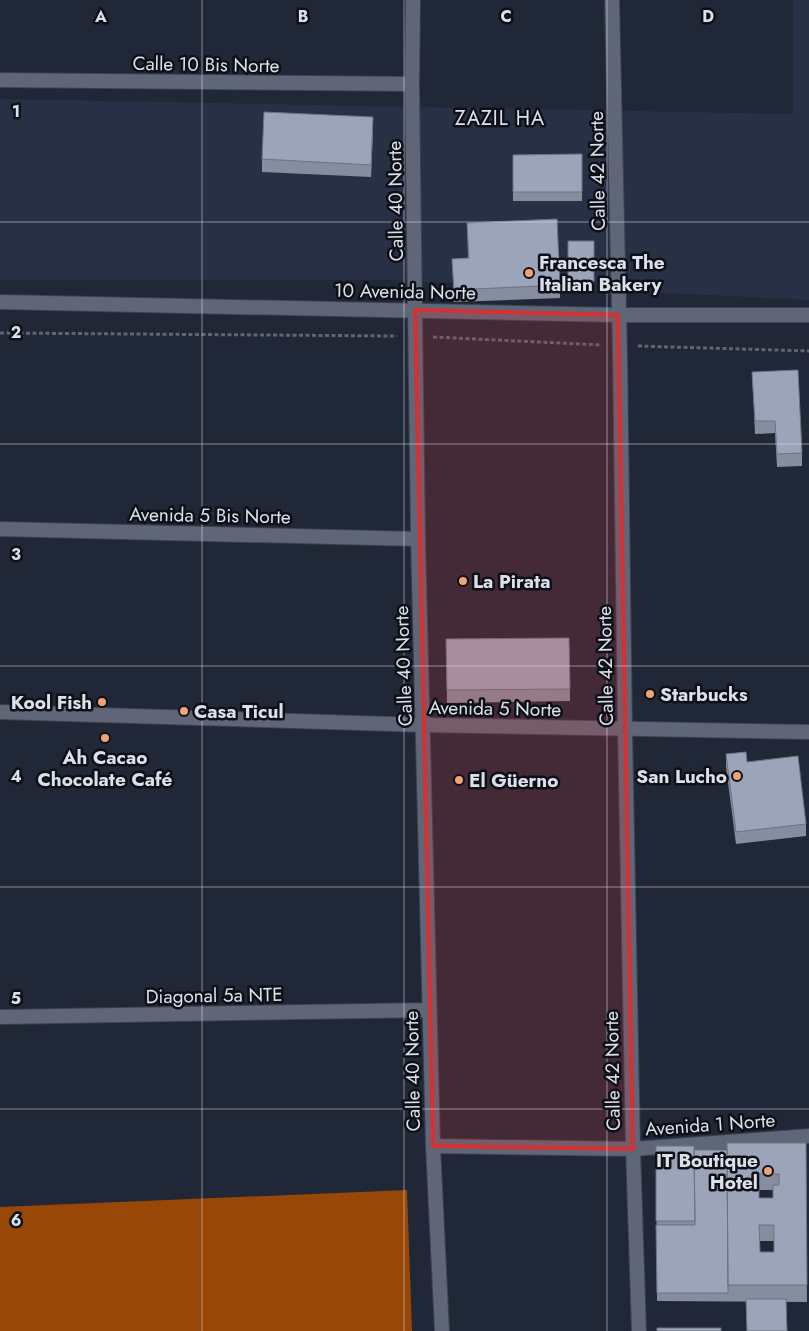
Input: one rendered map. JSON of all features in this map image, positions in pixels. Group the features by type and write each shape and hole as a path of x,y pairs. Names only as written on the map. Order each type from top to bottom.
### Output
{"street":[{"name":"Calle 40 Norte","path":"413,0 412,84 418,539 433,1146 442,1331"},
{"name":"Calle 42 Norte","path":"612,0 620,354 632,1149 639,1331"},
{"name":"Calle 10 Bis Norte","path":"0,80 412,84"},
{"name":"10 Avenida Norte","path":"0,302 618,315 809,315"},
{"name":"Avenida 5 Bis Norte","path":"0,530 418,539"},
{"name":"Avenida 5 Norte","path":"0,712 625,730 809,732"},
{"name":"Diagonal 5a NTE","path":"0,1017 429,1010"},
{"name":"Avenida 1 Norte","path":"433,1146 632,1149 809,1136"}],"highlighted area":[{"path":"415,310 618,315 633,1149 433,1146"}],"shaded area":[{"path":"793,0 809,0 809,300 388,280 0,280 0,99 793,114"},
{"path":"407,1190 412,1331 0,1331 0,1207"}],"building":[{"path":"264,112 373,117 371,165 262,159"},
{"path":"582,154 582,192 513,192 513,155"},
{"path":"557,219 560,285 454,290 452,259 469,258 467,223"},
{"path":"568,241 594,241 594,281 568,281"},
{"path":"798,370 802,453 777,454 775,421 755,421 752,372"},
{"path":"569,638 570,689 447,690 446,639"},
{"path":"746,752 747,762 798,756 806,824 736,832 726,754"},
{"path":"727,1143 806,1143 807,1285 728,1285","holes":["752,1174 779,1174 779,1185 773,1185 773,1198 759,1198 759,1185 752,1185","759,1225 774,1225 774,1252 760,1252"]},
{"path":"656,1146 694,1146 695,1221 656,1221"},
{"path":"694,1150 727,1150 728,1293 657,1293 656,1225 695,1225"},
{"path":"746,1299 786,1299 787,1331 747,1331"},
{"path":"657,1328 721,1328 721,1331 657,1331"}],"place":[{"name":"Francesca The Italian Bakery","path":"529,273"},
{"name":"La Pirata","path":"463,581"},
{"name":"Starbucks","path":"650,694"},
{"name":"Kool Fish","path":"102,702"},
{"name":"Casa Ticul","path":"184,711"},
{"name":"Ah Cacao Chocolate Café","path":"105,738"},
{"name":"San Lucho","path":"737,776"},
{"name":"El Güerno","path":"459,780"},
{"name":"IT Boutique Hotel","path":"768,1171"}],"district":[{"name":"ZAZIL HA","path":"500,118"}]}
